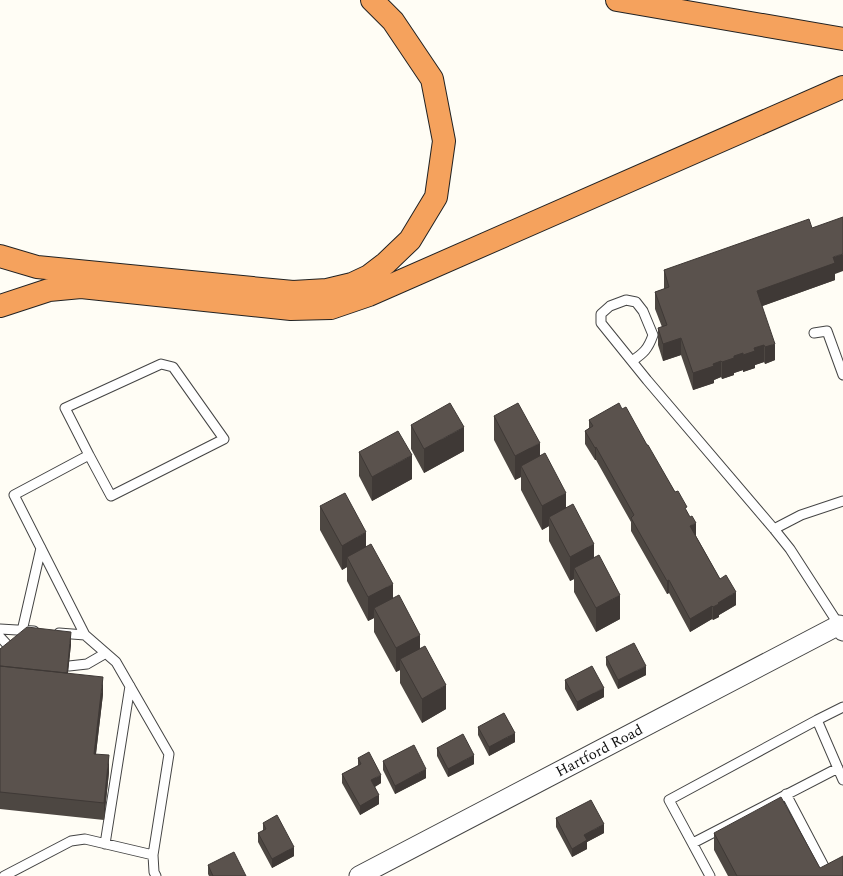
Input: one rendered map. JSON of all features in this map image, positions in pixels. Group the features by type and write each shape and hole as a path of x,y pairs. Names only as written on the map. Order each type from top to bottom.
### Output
{"highway":[{"path":"0,256 37,267 293,292 327,290 352,284 369,276 386,263 410,240 436,197 444,141 432,79 393,21 372,0"},
{"path":"616,0 843,39"},
{"path":"0,306 49,290 81,287 291,309 331,308 390,286 843,88"}],"street":[{"name":"Hartford Road","path":"359,876 842,626"}],"lane":[{"path":"632,362 649,346 653,335 643,311 636,302 626,300 610,306 601,314 601,323 632,362 774,529 794,555 842,626"},
{"path":"814,334 827,331 843,375"},
{"path":"161,364 173,367 224,438 111,496 88,455 65,408 161,364"},
{"path":"88,455 14,495 85,635 116,662 169,754 153,855 154,872 156,876"},
{"path":"774,529 801,515 843,501"},
{"path":"22,631 41,548"},
{"path":"0,629 85,635"},
{"path":"0,637 13,651"},
{"path":"69,666 87,664 106,653"},
{"path":"105,844 130,686"},
{"path":"710,876 669,800 843,707"},
{"path":"817,720 843,780"},
{"path":"693,843 838,768"},
{"path":"786,794 827,872 843,864"},
{"path":"4,876 71,841 85,839 153,855"}],"building":[{"path":"843,217 843,254 833,257 835,263 757,291 775,344 754,348 755,351 734,356 734,358 721,361 713,364 714,366 693,373 681,338 663,344 658,328 667,325 655,292 669,287 664,270 809,219 812,228"},
{"path":"450,403 464,427 424,449 411,425"},
{"path":"518,403 540,443 515,456 494,416"},
{"path":"619,403 622,409 626,407 675,492 678,491 687,507 685,508 690,517 692,516 696,523 690,526 720,579 726,575 736,592 718,603 719,604 713,607 712,606 690,619 669,580 667,581 631,518 634,515 596,447 595,448 585,431 593,426 589,420"},
{"path":"398,431 412,455 372,477 359,452"},
{"path":"545,453 566,493 542,506 521,466"},
{"path":"345,493 366,532 342,546 320,506"},
{"path":"573,504 594,544 570,557 549,517"},
{"path":"371,544 393,584 368,597 347,557"},
{"path":"599,555 620,595 596,608 574,568"},
{"path":"399,595 420,635 396,648 374,608"},
{"path":"27,627 71,632 67,673 0,666 0,649"},
{"path":"634,643 646,666 618,680 606,657"},
{"path":"425,646 446,685 422,699 400,659"},
{"path":"0,666 103,677 94,754 109,755 104,803 0,792"},
{"path":"592,666 604,688 577,702 565,680"},
{"path":"504,713 515,733 489,747 478,727"},
{"path":"463,734 474,755 448,769 437,748"},
{"path":"414,745 426,769 395,786 383,761"},
{"path":"369,752 381,775 371,780 379,795 360,806 342,774 361,764 358,758"},
{"path":"781,797 820,868 843,856 843,876 737,876 714,833"},
{"path":"591,800 604,824 584,835 587,840 572,849 556,818"},
{"path":"277,815 294,847 272,859 258,833 266,829 263,823"},
{"path":"234,852 246,876 213,876 208,865"}]}
